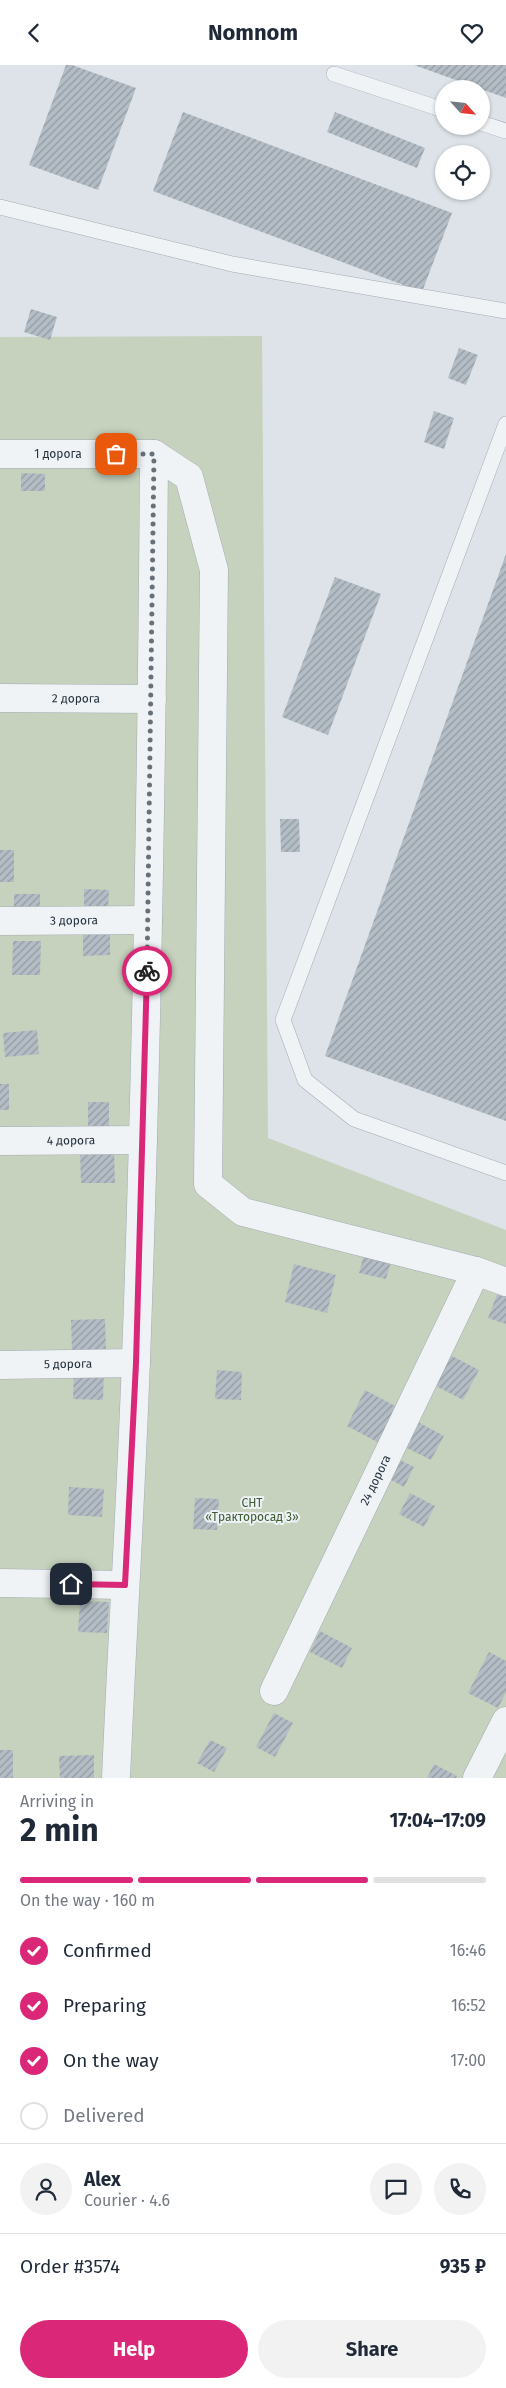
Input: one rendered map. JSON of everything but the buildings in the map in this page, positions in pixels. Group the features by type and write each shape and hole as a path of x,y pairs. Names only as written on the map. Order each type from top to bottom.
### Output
{"street":[{"name":"1 дорога","path":"0,454 154,454"},
{"path":"116,1778 136,1363 143,1140 152,699 154,454"},
{"path":"154,454 189,477 214,569 208,1184 243,1212 476,1271 506,1281"},
{"name":"2 дорога","path":"0,698 152,699"},
{"name":"3 дорога","path":"0,921 148,920"},
{"name":"4 дорога","path":"0,1141 143,1140"},
{"name":"24 дорога","path":"274,1691 476,1271"},
{"name":"5 дорога","path":"0,1365 136,1363"},
{"path":"0,1583 125,1585"},
{"path":"477,1778 506,1721"}],"lane":[{"path":"334,74 435,107"},
{"path":"490,126 506,131"},
{"path":"0,207 232,264 506,311"},
{"path":"506,423 283,1020 305,1080 354,1119 506,1173"}],"green space":[{"name":"СНТ «Тракторосад 3»","path":"262,336 268,1138 506,1230 506,1778 0,1778 0,337"}],"way so far":[{"path":"116,454 154,454 147,971"}],"route":[{"path":"71,1584 125,1585 136,1363 147,971"}]}
